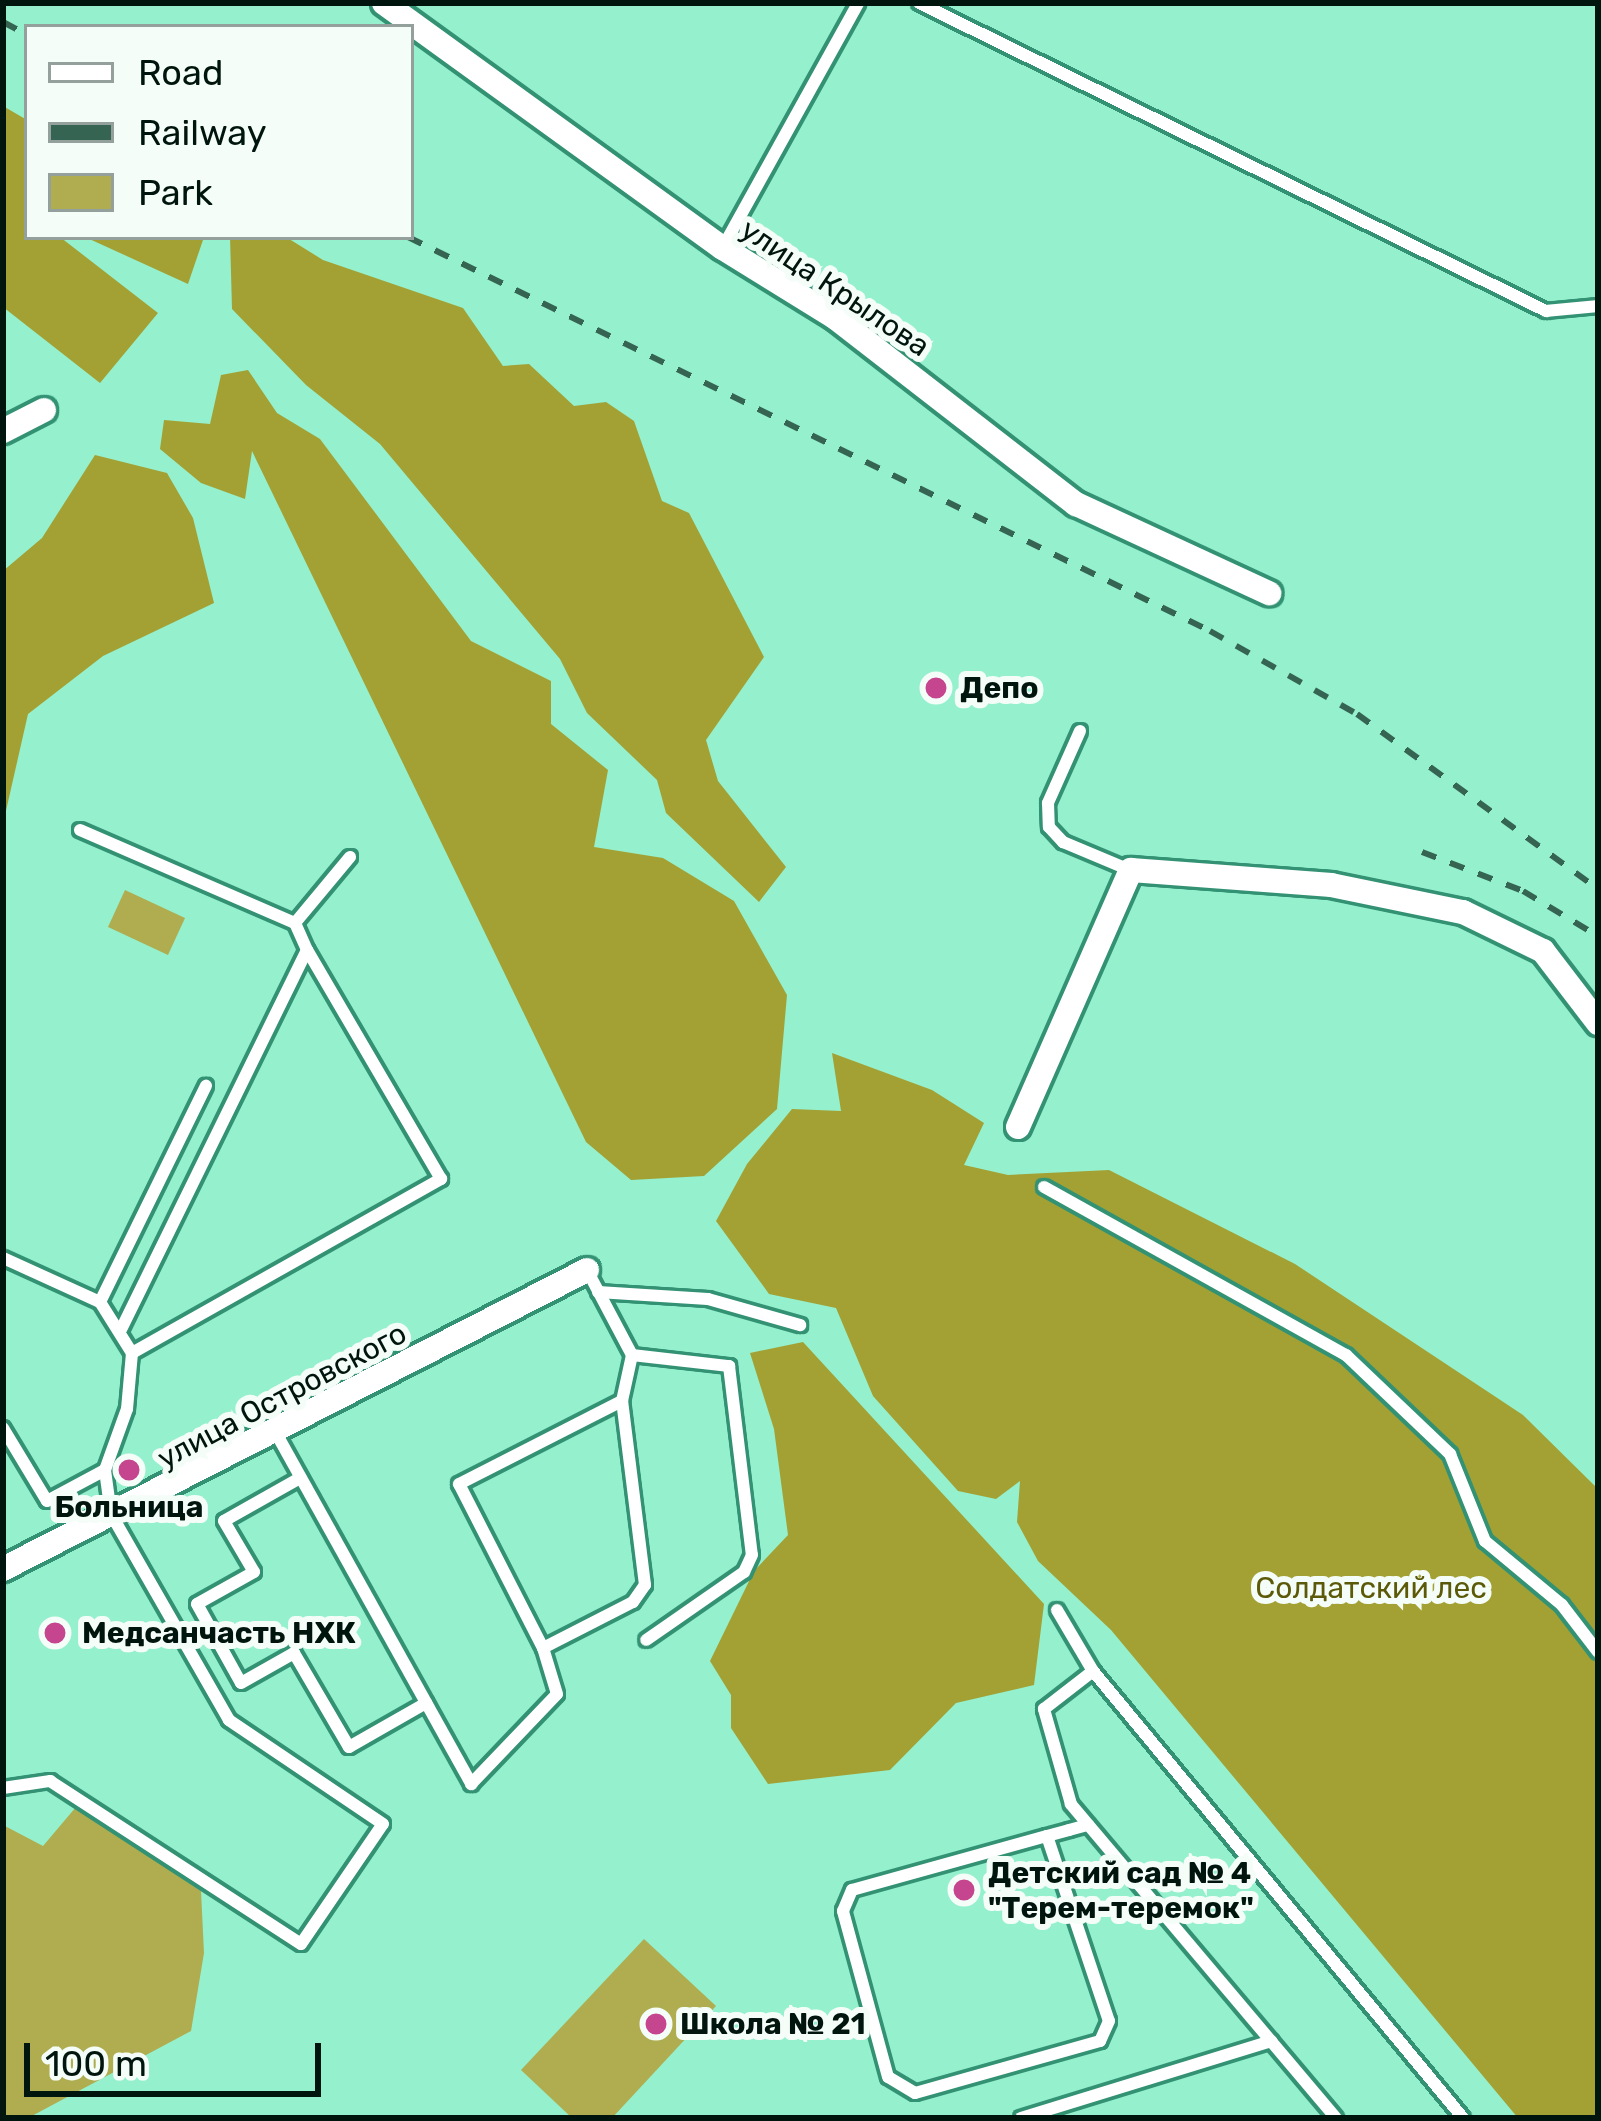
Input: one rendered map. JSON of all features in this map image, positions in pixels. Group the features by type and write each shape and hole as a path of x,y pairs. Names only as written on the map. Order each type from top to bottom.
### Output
{"street":[{"name":"улица Крылова","path":"384,3 413,24"},
{"name":"улица Крылова","path":"414,25 722,248 836,318 1076,504 1269,593"},
{"path":"3,431 44,410"},
{"path":"1018,1127 1131,870 1330,885 1462,912 1543,951 1598,1023"},
{"name":"улица Островского","path":"3,1569 592,1281"}],"lane":[{"path":"722,248 857,3"},
{"path":"919,3 1546,311 1598,306"},
{"path":"1080,731 1048,802 1049,827 1063,842 1131,870"},
{"path":"80,830 295,923 441,1178 132,1353"},
{"path":"295,923 350,857"},
{"path":"121,1329 307,950"},
{"path":"100,1302 206,1086"},
{"path":"1044,1187 1346,1355 1450,1454 1485,1541 1562,1605 1598,1652"},
{"path":"3,1258 100,1302 121,1329 132,1353 127,1409 105,1470 111,1514 229,1720 382,1824 301,1944 50,1781 3,1788"},
{"path":"592,1281 707,1299 800,1325"},
{"path":"543,1648 633,1602 646,1585 622,1401 632,1355 592,1281"},
{"path":"632,1355 729,1366 752,1555 744,1572 646,1640"},
{"path":"276,1433 471,1784 557,1694 543,1648 459,1484 622,1401"},
{"path":"3,1428 47,1501 105,1470"},
{"path":"300,1478 224,1521 254,1572 196,1604 241,1683 294,1653 349,1747 426,1703"},
{"path":"1057,1610 1094,1671 1463,2118"},
{"path":"1094,1671 1044,1709 1071,1804 1336,2118"},
{"path":"1047,1836 1108,2021 1100,2041 915,2093 888,2077 843,1911 851,1890 1047,1836 1088,1825"},
{"path":"1021,2118 1271,2041"}],"green space":[{"path":"3,106 24,118 24,240 64,240 158,313 100,383 3,307"},
{"path":"92,240 203,240 188,284"},
{"path":"230,240 291,240 323,260 463,308 503,366 529,364 574,406 606,402 634,421 662,501 689,513 764,657 706,740 718,781 786,867 759,902 666,813 657,780 587,713 560,659 380,444 306,385 232,309"},
{"path":"248,370 277,413 320,439 471,641 551,681 551,724 608,770 594,847 663,858 734,901 787,995 777,1109 704,1176 631,1180 586,1142 252,451 245,499 201,483 160,449 164,420 210,424 221,375"},
{"path":"95,455 167,473 193,518 214,603 103,656 28,714 3,824 3,571 42,538"},
{"path":"125,890 185,918 168,955 108,927"},
{"name":"Солдатский лес","path":"832,1053 932,1090 984,1123 964,1165 1008,1175 1109,1170 1295,1264 1523,1415 1598,1489 1598,2118 1518,2118 1111,1630 1038,1561 1017,1522 1020,1481 996,1499 958,1491 873,1396 836,1308 769,1294 716,1221 747,1164 792,1109 841,1111"},
{"path":"803,1342 1044,1604 1034,1685 956,1703 890,1770 768,1784 731,1728 731,1695 710,1661 754,1571 788,1535 774,1429 750,1353"},
{"path":"76,1807 201,1891 204,1953 191,2031 28,2118 3,2118 3,1825 43,1846"},
{"path":"644,1939 716,2006 612,2118 572,2118 521,2070"}],"railway":[{"path":"3,22 24,33"},
{"path":"414,240 1210,631 1357,714 1598,889"},
{"path":"1422,852 1523,891 1598,936"}],"place":[{"name":"Депо","path":"936,688"},
{"name":"Больница","path":"129,1470"},
{"name":"Медсанчасть НХК","path":"55,1633"},
{"name":"Детский сад № 4 \"Терем-теремок\"","path":"964,1890"},
{"name":"Школа № 21","path":"656,2024"}]}
